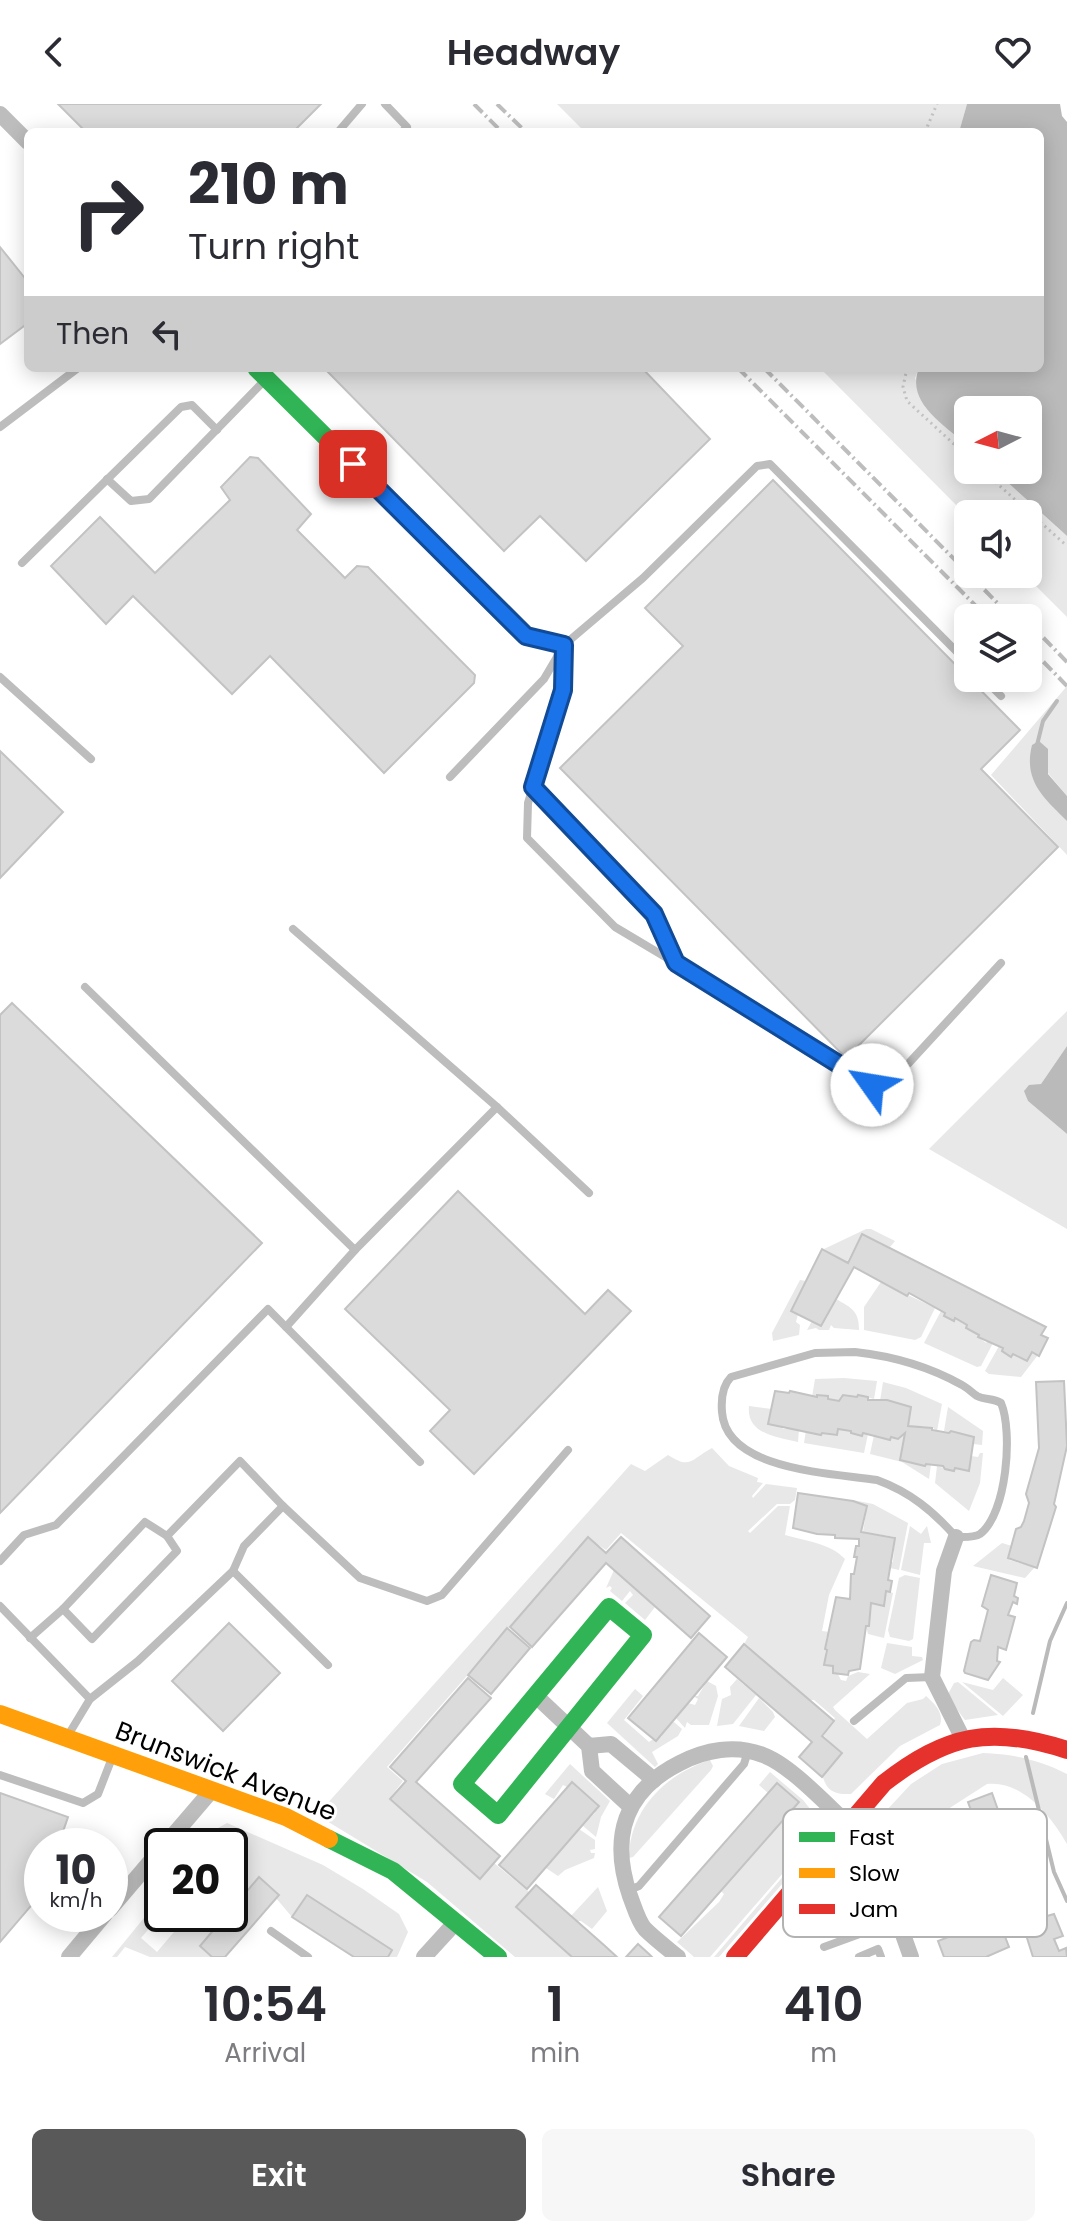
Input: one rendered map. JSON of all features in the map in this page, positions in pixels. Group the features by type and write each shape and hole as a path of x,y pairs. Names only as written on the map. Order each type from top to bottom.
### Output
{"street":[{"path":"0,114 24,138"},
{"path":"261,373 526,636 564,645"},
{"path":"956,1537 944,1571 932,1677 962,1737"},
{"path":"609,1607 643,1635 570,1728 498,1815 462,1784 609,1607"},
{"path":"536,1696 589,1746 592,1771 631,1807"},
{"name":"Brunswick Avenue","path":"0,1714 286,1817 393,1871 498,1957"},
{"path":"861,1809 907,1763 950,1740 978,1734 1015,1735 1067,1750"},
{"path":"589,1746 611,1744 654,1780"},
{"path":"678,1957 644,1927 628,1890 620,1854 623,1825 631,1807 654,1780 667,1769 702,1753 720,1749 748,1751 771,1758 830,1809"},
{"path":"179,1828 212,1790"},
{"path":"128,1888 144,1869"},
{"path":"735,1957 783,1900"},
{"path":"424,1957 455,1923"},
{"path":"69,1957 90,1932"}],"lane":[{"path":"341,128 362,104"},
{"path":"385,104 406,128"},
{"path":"0,427 73,372"},
{"path":"107,479 131,501 149,499 217,430 261,373"},
{"path":"22,563 184,405 192,405 217,430"},
{"path":"450,777 544,679 564,645 643,578 757,466 770,464 954,649"},
{"path":"564,645 563,690 528,803 527,838 615,927 872,1085 896,1077 1001,963"},
{"path":"0,677 91,759"},
{"path":"997,692 1001,696"},
{"path":"533,787 654,914 676,963"},
{"path":"293,929 497,1107 589,1193"},
{"path":"85,987 355,1250"},
{"path":"286,1327 355,1250 497,1107"},
{"path":"0,1561 24,1535 56,1525 268,1309 420,1462"},
{"path":"855,1352 919,1366 963,1385 980,1398 998,1400 1003,1407 1006,1451 999,1500 992,1518 980,1533 972,1537 956,1537 923,1504 892,1486 877,1480 760,1459 749,1453 730,1437 725,1426 722,1413 725,1383 736,1374 792,1358 815,1353 855,1352"},
{"path":"167,1536 240,1461 360,1578 427,1601 442,1595 568,1450"},
{"path":"67,1737 90,1699 138,1661 233,1571 244,1546 283,1506"},
{"path":"30,1638 63,1609 145,1522 167,1536 177,1551 92,1639 63,1609"},
{"path":"233,1571 328,1665"},
{"path":"0,1606 90,1699"},
{"path":"854,1721 906,1678 932,1677"},
{"path":"628,1890 639,1886 744,1764 748,1751"},
{"path":"0,1775 83,1803 98,1794 114,1754"},
{"path":"271,1931 308,1957"},
{"path":"824,1947 851,1937"},
{"path":"859,1957 878,1949 881,1957"}],"path":[{"path":"927,128 937,104"},
{"path":"906,372 903,387 907,401 954,444"},
{"path":"998,484 1067,546"}],"shaded area":[{"path":"557,104 967,104 960,128 581,128"},
{"path":"967,104 1060,104 1062,116 1067,122 1067,536 1042,513 1042,500 1027,500 1009,484 1042,484 1042,396 954,396 954,434 922,403 916,381 918,372 1044,372 1044,128 960,128"},
{"path":"824,372 917,372 915,378 925,407 954,433 954,484 1009,484 1027,500 954,500 954,503"},
{"path":"1042,513 1067,536 1067,617 1038,588 1042,588"},
{"path":"1067,686 1067,796 1048,773 1048,758 1046,799 1067,821 1067,855 991,775"},
{"path":"1039,741 1048,749 1048,774 1067,796 1067,821 1043,796 1033,779 1030,769 1032,745"},
{"path":"1067,1011 1067,1046 1041,1084 1025,1089 1028,1101 1067,1134 1067,1229 929,1149"},
{"path":"1067,1046 1067,1134 1028,1101 1024,1091 1029,1085 1041,1084"},
{"path":"866,1229 895,1241 890,1247 862,1233 847,1262 824,1249"},
{"path":"800,1280 806,1281 796,1322 800,1325 799,1335 773,1341 772,1333"},
{"path":"881,1282 935,1308 921,1337 915,1340 864,1330 864,1307"},
{"path":"836,1299 854,1311 859,1330 834,1328 831,1325 829,1330 807,1330 812,1321 821,1326"},
{"path":"941,1311 953,1321 955,1318 967,1325 966,1329 979,1335 986,1343 988,1340 993,1343 981,1366 977,1367 924,1343"},
{"path":"999,1346 1011,1357 1013,1354 1026,1361 1032,1352 1038,1355 1021,1377 989,1374 985,1371"},
{"path":"815,1379 877,1381 874,1399 858,1395 843,1395 839,1401 828,1399 828,1396 812,1397"},
{"path":"883,1382 906,1388 942,1404 937,1431 932,1427 908,1426 911,1407 888,1400 880,1401"},
{"path":"749,1406 772,1409 783,1429 799,1429 798,1442 764,1433 752,1423"},
{"path":"948,1407 983,1431 982,1445 973,1444 974,1437 944,1431"},
{"path":"838,1429 862,1436 863,1433 868,1434 864,1453 804,1443 806,1430 821,1435 837,1435"},
{"path":"905,1433 900,1459 915,1464 931,1464 929,1479 902,1462 870,1454 874,1435 890,1440 891,1437 899,1439"},
{"path":"712,1448 729,1466 763,1483 753,1498 766,1484 797,1488 795,1500 790,1504 777,1504 748,1531 750,1533 778,1506 790,1506 785,1535 825,1546 845,1559 829,1595 822,1631 830,1632 826,1638 825,1664 833,1666 833,1673 838,1674 841,1680 846,1681 848,1676 858,1672 870,1674 833,1707 835,1710 867,1739 907,1703 926,1696 940,1713 940,1725 900,1746 851,1794 831,1790 822,1774 841,1752 823,1735 835,1718 814,1700 809,1700 744,1644 748,1637 621,1533 606,1550 588,1538 387,1767 403,1781 389,1799 480,1878 494,1863 529,1892 516,1908 572,1957 515,1957 427,1882 317,1815 631,1464 645,1471 668,1455 686,1462"},
{"path":"983,1453 980,1483 969,1511 935,1483 937,1466 968,1471 971,1456 978,1457"},
{"path":"853,1500 873,1504 908,1523 899,1570 890,1568 895,1537 863,1532 867,1506 853,1503"},
{"path":"910,1526 921,1534 927,1526 931,1543 924,1543 920,1575 901,1570"},
{"path":"1002,1543 1012,1546 1009,1560 1035,1567 1025,1578 973,1566"},
{"path":"614,1570 655,1607 645,1620 625,1603 633,1595 630,1591 622,1601 610,1591 610,1586 606,1588"},
{"path":"905,1575 920,1578 913,1639 909,1641 890,1637 888,1630 899,1578"},
{"path":"886,1591 893,1593 884,1638 868,1634 866,1626 869,1626 871,1603 883,1605"},
{"path":"887,1643 912,1647 912,1656 922,1657 923,1660 895,1674 881,1668"},
{"path":"1003,1678 1023,1695 1003,1716 962,1682 993,1690"},
{"path":"737,1679 756,1695 733,1724 717,1726 722,1699 731,1695 730,1687"},
{"path":"707,1681 716,1686 718,1696 709,1725 691,1725 687,1722 685,1728 676,1718 688,1703 695,1705 698,1699 693,1696 698,1696"},
{"path":"958,1682 998,1715 965,1720 947,1696 954,1683"},
{"path":"635,1689 643,1696 624,1720 649,1742 659,1735 661,1737 669,1724 674,1722 682,1729 678,1736 652,1752 658,1764 655,1767 607,1723"},
{"path":"759,1698 775,1717 764,1731 739,1726"},
{"path":"983,1753 1026,1759 1067,1774 1067,1844 1047,1815 1047,1809 1041,1809 1023,1794 1000,1784 987,1784 948,1809 888,1809 911,1784 942,1764"},
{"path":"710,1760 711,1770 629,1858 635,1824 653,1796 679,1774"},
{"path":"570,1764 610,1801 601,1817 596,1837 582,1825 595,1813 593,1810 598,1804 573,1782 567,1787 563,1785 554,1799 545,1794"},
{"path":"770,1772 810,1809 793,1809 798,1803 777,1783 768,1793 759,1785"},
{"path":"783,1820 783,1873 710,1957 694,1957 677,1942 719,1902 724,1894 721,1891"},
{"path":"227,1823 238,1828 218,1828"},
{"path":"579,1829 595,1840 595,1849 590,1850 595,1853 594,1858 558,1876 546,1868"},
{"path":"248,1832 323,1865 399,1914 408,1932 397,1957 388,1957 391,1950 307,1895 292,1917 259,1878 248,1891"},
{"path":"783,1876 783,1883 719,1957 714,1957"},
{"path":"598,1887 607,1911 592,1929 571,1916"},
{"path":"144,1918 146,1932 141,1938 157,1952 174,1932 212,1932 200,1946 212,1957 150,1957 125,1947 117,1957 112,1957"}],"building":[{"path":"58,104 321,104 297,128 82,128"},
{"path":"0,247 24,277 24,326 0,344"},
{"path":"328,372 646,372 710,439 586,561 540,516 504,551"},
{"path":"250,457 258,458 311,514 297,530 345,578 357,566 368,567 475,675 474,683 384,773 270,656 232,694 133,596 106,624 51,566 100,517 155,573 230,500 221,487"},
{"path":"773,480 954,663 954,692 982,692 1020,730 981,769 1058,847 846,1058 560,768 683,646 645,608"},
{"path":"0,751 63,812 0,878"},
{"path":"12,1003 262,1243 0,1513 0,1015"},
{"path":"458,1191 585,1314 608,1290 631,1311 474,1474 430,1431 450,1410 345,1309"},
{"path":"862,1234 1046,1327 1041,1335 1048,1338 1039,1356 1032,1352 1027,1361 1013,1354 1011,1357 1002,1351 1003,1348 978,1337 955,1318 954,1321 944,1316 945,1313 909,1293 907,1296 854,1267 821,1326 791,1311 822,1249 848,1263"},
{"path":"1064,1381 1067,1446 1054,1504 1056,1507 1037,1568 1008,1558 1016,1529 1024,1521 1029,1503 1026,1494 1039,1448 1036,1382"},
{"path":"775,1391 828,1396 828,1399 839,1401 843,1395 858,1395 868,1397 868,1400 887,1400 911,1407 908,1426 974,1437 969,1471 900,1460 905,1433 898,1439 891,1437 890,1440 838,1429 837,1435 821,1435 768,1424"},
{"path":"798,1493 867,1506 861,1532 895,1538 888,1580 892,1581 890,1592 886,1591 884,1606 871,1603 860,1669 849,1671 848,1675 833,1673 833,1666 824,1665 825,1649 836,1597 850,1599 851,1574 854,1574 857,1557 854,1557 859,1539 835,1538 835,1535 793,1528"},
{"path":"588,1537 606,1553 621,1537 710,1616 691,1638 606,1563 532,1647 510,1627"},
{"path":"991,1575 1017,1583 1014,1596 1018,1598 1008,1615 1015,1617 1006,1650 998,1647 997,1661 1000,1662 988,1680 964,1671 971,1642 980,1641 988,1610 982,1606"},
{"path":"229,1623 280,1673 223,1731 172,1681"},
{"path":"507,1628 530,1648 491,1694 468,1675"},
{"path":"699,1633 727,1657 656,1741 628,1718"},
{"path":"744,1644 834,1721 822,1736 842,1753 822,1777 799,1757 812,1742 725,1667"},
{"path":"468,1678 491,1698 416,1782 500,1856 480,1879 390,1799 406,1781 390,1767"},
{"path":"572,1782 599,1806 527,1889 499,1865"},
{"path":"777,1783 799,1802 793,1809 783,1809 783,1820 681,1936 659,1917"},
{"path":"0,1793 68,1817 64,1828 24,1828 24,1914 0,1942"},
{"path":"992,1793 998,1809 971,1809 968,1802"},
{"path":"259,1877 279,1895 248,1931 248,1890"},
{"path":"536,1885 617,1957 572,1957 516,1907"},
{"path":"307,1895 392,1950 388,1957 354,1957 292,1917"},
{"path":"1054,1914 1063,1936 1054,1939 1059,1951 1066,1948 1067,1957 1033,1957 1027,1937 1047,1937 1047,1916"},
{"path":"212,1932 247,1932 225,1957 212,1957 200,1946"},
{"path":"948,1937 1005,1937 1009,1947 986,1957 944,1957 938,1941"},
{"path":"638,1944 649,1954 652,1957 626,1957"}],"waterway":[{"path":"1037,745 1043,721 1057,701"},
{"path":"1033,1713 1050,1641 1067,1603"},
{"path":"1026,1757 1039,1809"},
{"path":"1047,1843 1054,1872 1067,1901"}],"railway":[{"path":"474,104 498,128"},
{"path":"497,104 522,128"},
{"path":"742,372 974,604"},
{"path":"768,372 954,559"},
{"path":"983,588 998,604"},
{"path":"1042,636 1067,662"},
{"path":"1042,660 1067,686"}],"traffic: fast":[{"path":"260,372 526,636 564,645"},
{"path":"609,1607 643,1635 498,1815 462,1784 609,1607"},
{"path":"329,1839 393,1871 498,1957"}],"traffic: slow":[{"path":"0,1714 286,1817 329,1839"}],"traffic: jam":[{"path":"862,1809 884,1783 907,1766 950,1744 992,1737 1015,1738 1067,1750"},
{"path":"735,1957 783,1901"}],"route":[{"path":"353,464 526,636 564,645 563,690 533,787 654,914 676,963 872,1085"}]}
